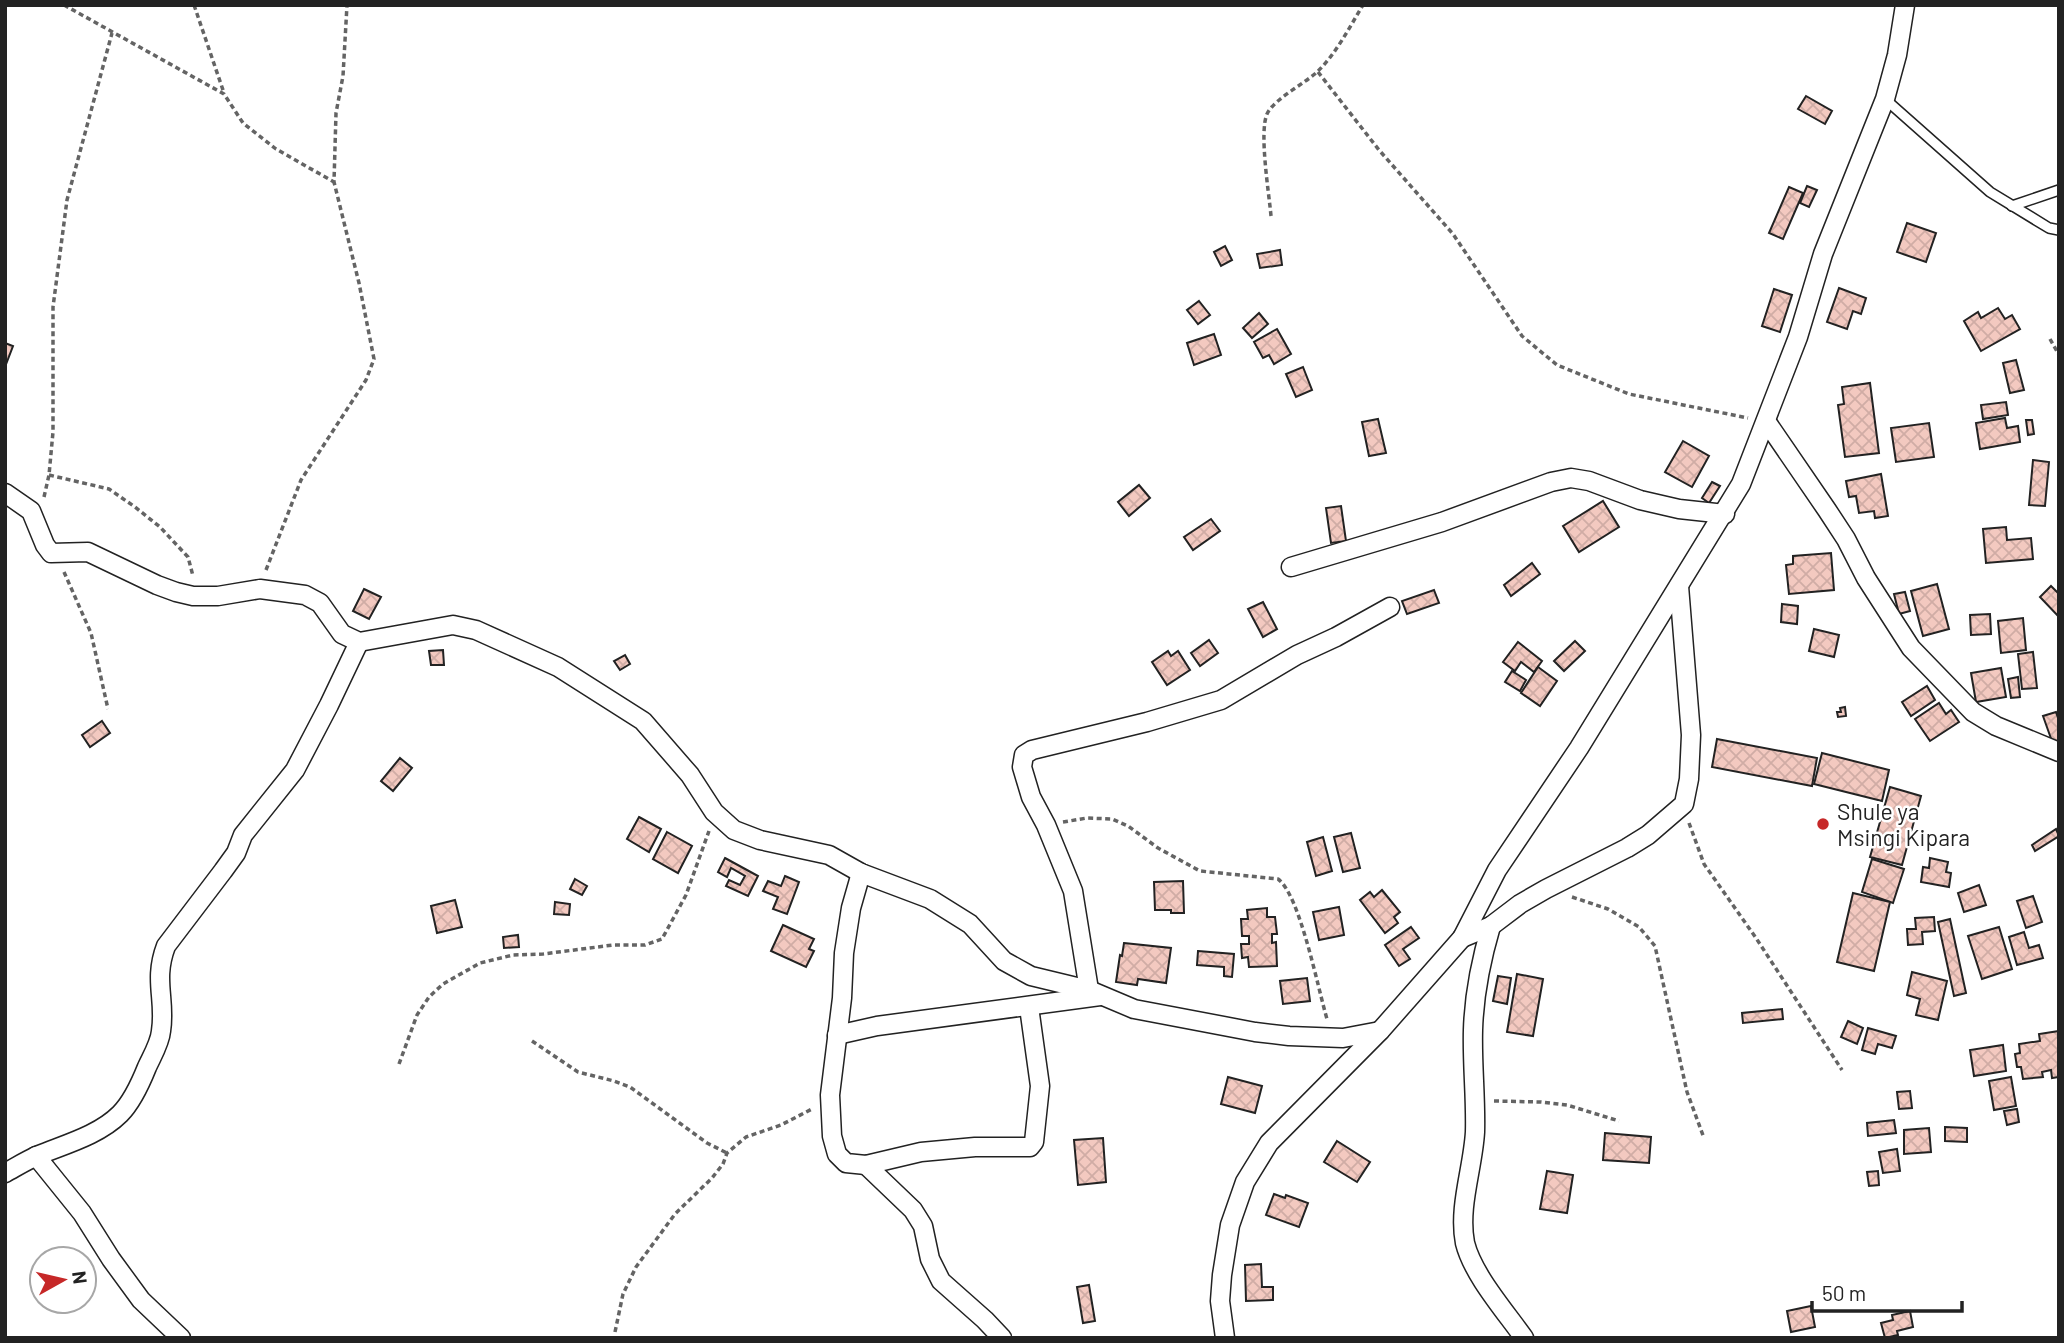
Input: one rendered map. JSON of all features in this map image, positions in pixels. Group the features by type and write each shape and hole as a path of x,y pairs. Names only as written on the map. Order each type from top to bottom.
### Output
{"street":[{"path":"1225,1338 1220,1301 1222,1275 1230,1225 1245,1182 1269,1143 1380,1031 1462,938 1497,870 1578,748 1725,514 1745,474 1766,421 1798,337 1823,254 1885,99 1897,55 1905,5"},
{"path":"1766,421 1828,510 1872,588 1911,648 1973,712 1996,726 2059,752"},
{"path":"1291,567 1442,522 1551,482 1571,478 1589,481 1640,500 1679,509 1725,514"},
{"path":"5,493 29,508 48,551 54,554 94,554 157,585 193,596 218,596 260,589 286,591 316,599 342,634 359,642 460,625 520,649 594,688 643,721 690,775 714,812 734,830 747,836 829,855 861,873 915,892 970,924 1004,961 1023,971 1095,993 1134,1009 1255,1032 1332,1038 1380,1031"},
{"path":"1462,938 1491,926 1546,889 1627,848 1684,804 1689,779 1691,735 1679,586"},
{"path":"1095,993 1073,891 1046,825 1031,797 1021,759 1027,752 1159,719 1222,700 1297,655 1390,607"},
{"path":"5,1173 36,1156 74,1142 96,1130 120,1114 126,1106 142,1079 162,1031 159,976 161,958 166,946 236,853 243,835 295,770 359,642"},
{"path":"861,873 851,908 844,953 842,998 830,1095 832,1136 837,1154 846,1163 866,1165 920,1152 975,1147 1030,1147 1034,1142 1040,1086 1029,1007"},
{"path":"1491,926 1482,957 1473,1030 1475,1133 1464,1223 1465,1242 1483,1281 1524,1338"},
{"path":"837,1035 877,1026 1029,1007 1095,993"},
{"path":"36,1156 82,1213 141,1300 181,1338"},
{"path":"866,1165 913,1210 923,1226 930,1259 941,1282 1002,1338"}],"lane":[{"path":"1885,99 1990,192 2049,228 2059,230"},
{"path":"2012,206 2059,190"}],"path":[{"path":"64,5 224,94"},
{"path":"194,5 224,94 243,123 276,149 334,182"},
{"path":"260,589 274,545 301,480 366,380 374,359 359,283 334,182 337,113 347,38 347,5"},
{"path":"1271,216 1264,127 1268,112 1318,72 1363,5"},
{"path":"33,514 43,499 49,475 53,432 53,307 65,212 112,33"},
{"path":"1318,72 1378,150 1453,234 1522,335 1557,365 1629,394 1713,413 1766,421"},
{"path":"2050,338 2059,355"},
{"path":"49,475 109,489 160,527 188,556 193,573 193,596"},
{"path":"54,554 91,633 108,709"},
{"path":"1684,804 1704,864 1842,1070"},
{"path":"399,1064 417,1015 429,997 443,984 480,963 513,955 613,945 645,945 662,939 686,895 714,812"},
{"path":"1046,825 1087,818 1112,820 1128,826 1158,848 1200,871 1278,879 1286,886 1296,910 1332,1038"},
{"path":"1546,889 1608,909 1639,927 1655,947 1687,1092 1704,1138"},
{"path":"532,1041 578,1072 630,1087 707,1143 727,1153"},
{"path":"615,1332 623,1294 636,1267 675,1214 712,1178 723,1164 727,1153 746,1137 781,1125 809,1111 830,1095"},
{"path":"1475,1101 1567,1105 1619,1121"}],"building":[{"path":"1806,96 1832,111 1825,124 1798,109"},
{"path":"1807,186 1817,190 1809,207 1800,203"},
{"path":"1789,187 1803,193 1783,239 1769,233"},
{"path":"1907,223 1936,233 1926,262 1897,252"},
{"path":"1225,246 1232,260 1221,266 1214,252"},
{"path":"1280,250 1282,265 1260,268 1257,254"},
{"path":"1839,288 1866,298 1861,314 1853,311 1847,329 1827,322"},
{"path":"1774,289 1792,295 1780,332 1762,326"},
{"path":"1199,301 1210,315 1198,324 1187,310"},
{"path":"1998,308 2005,319 2012,315 2020,329 1981,351 1964,321 1978,312 1981,318"},
{"path":"1259,313 1268,324 1252,338 1243,328"},
{"path":"1277,329 1291,354 1274,364 1269,355 1263,358 1254,342"},
{"path":"1214,334 1221,355 1194,365 1187,343"},
{"path":"5,343 13,346 5,367"},
{"path":"2016,360 2024,390 2010,393 2003,363"},
{"path":"1303,367 1312,390 1296,397 1286,374"},
{"path":"1870,383 1879,453 1845,457 1838,405 1844,404 1842,387"},
{"path":"2006,402 2008,415 1983,419 1981,405"},
{"path":"2005,418 2007,428 2018,426 2020,442 1980,449 1976,423"},
{"path":"1378,419 1386,453 1369,456 1362,422"},
{"path":"2026,420 2032,420 2034,434 2028,435"},
{"path":"1929,423 1934,457 1896,462 1891,428"},
{"path":"1683,441 1709,456 1692,487 1665,472"},
{"path":"2033,460 2049,462 2045,506 2029,505"},
{"path":"1881,474 1888,516 1875,518 1874,511 1859,513 1856,496 1849,497 1846,481"},
{"path":"1712,482 1720,486 1709,503 1702,498"},
{"path":"1139,485 1150,498 1129,516 1118,502"},
{"path":"1603,501 1619,527 1579,552 1563,526"},
{"path":"1341,506 1346,541 1331,543 1326,508"},
{"path":"1211,519 1220,531 1193,550 1184,537"},
{"path":"2006,527 2007,540 2031,538 2033,559 1986,563 1983,529"},
{"path":"1831,553 1834,590 1789,594 1786,565 1793,564 1793,556"},
{"path":"1532,563 1540,574 1511,596 1504,585"},
{"path":"1937,584 1949,629 1923,636 1911,591"},
{"path":"2051,586 2059,594 2059,617 2040,597"},
{"path":"364,589 381,597 369,619 353,611"},
{"path":"1434,590 1439,603 1407,614 1402,601"},
{"path":"1905,592 1910,611 1899,614 1894,594"},
{"path":"1263,602 1277,629 1263,637 1248,609"},
{"path":"1782,604 1798,606 1797,624 1781,622"},
{"path":"1990,614 1991,634 1971,635 1970,615"},
{"path":"2023,618 2026,650 2001,653 1998,621"},
{"path":"1814,629 1839,635 1834,657 1809,651"},
{"path":"1209,640 1218,653 1200,666 1191,653"},
{"path":"1575,641 1585,651 1564,671 1554,661"},
{"path":"1518,642 1542,661 1534,672 1521,662 1515,671 1503,662"},
{"path":"443,650 444,665 431,665 429,651"},
{"path":"1168,651 1171,656 1178,651 1190,670 1167,685 1152,662"},
{"path":"2033,652 2037,688 2022,689 2018,654"},
{"path":"625,655 630,664 620,670 614,661"},
{"path":"1538,667 1557,681 1540,706 1521,693"},
{"path":"2001,668 2006,697 1976,702 1971,673"},
{"path":"1512,671 1526,680 1520,691 1505,682"},
{"path":"2018,677 2020,697 2011,698 2008,679"},
{"path":"1927,686 1935,700 1911,716 1902,702"},
{"path":"1939,703 1946,714 1951,710 1959,722 1930,741 1915,719"},
{"path":"1845,707 1846,716 1838,717 1837,712 1841,712 1840,708"},
{"path":"2056,712 2059,721 2059,745 2054,747 2043,716"},
{"path":"102,721 110,733 90,747 82,735"},
{"path":"1717,739 1817,758 1812,786 1712,767"},
{"path":"1822,753 1889,770 1882,801 1814,784"},
{"path":"400,758 412,768 393,791 381,781"},
{"path":"1890,787 1921,796 1902,865 1870,857"},
{"path":"639,817 661,829 649,852 627,839"},
{"path":"2056,829 2059,836 2035,851 2032,845"},
{"path":"667,832 692,846 678,873 653,859"},
{"path":"1351,833 1360,868 1343,872 1334,837"},
{"path":"1323,837 1332,871 1316,876 1307,842"},
{"path":"725,858 758,876 748,896 726,886 729,880 740,885 745,876 731,868 727,877 718,872"},
{"path":"1930,858 1948,862 1946,872 1951,873 1949,887 1921,882 1923,867 1929,868"},
{"path":"1872,859 1904,869 1893,903 1862,892"},
{"path":"785,876 799,882 787,914 773,909 778,897 763,891 768,881 781,886"},
{"path":"575,879 587,886 582,895 570,889"},
{"path":"1183,881 1184,913 1155,910 1154,882"},
{"path":"1979,885 1986,905 1964,912 1958,893"},
{"path":"1382,890 1400,912 1394,917 1398,923 1385,933 1360,900 1370,892 1374,897"},
{"path":"1853,893 1890,902 1874,971 1837,962"},
{"path":"2033,896 2042,922 2026,928 2017,901"},
{"path":"455,900 462,927 437,933 431,906"},
{"path":"555,902 570,904 569,915 554,914"},
{"path":"1339,907 1344,935 1319,940 1313,912"},
{"path":"1267,908 1267,917 1275,917 1277,934 1272,934 1272,943 1276,942 1277,966 1249,967 1248,957 1242,958 1241,944 1249,944 1249,936 1242,936 1241,919 1248,919 1247,910"},
{"path":"1934,917 1935,931 1922,932 1923,944 1908,945 1907,929 1916,929 1915,918"},
{"path":"1950,919 1966,993 1954,996 1938,922"},
{"path":"783,925 814,939 809,949 814,951 806,967 771,951"},
{"path":"1411,927 1419,938 1403,949 1410,959 1399,966 1385,945"},
{"path":"1999,927 2012,969 1982,979 1968,936"},
{"path":"2024,932 2029,948 2039,945 2043,958 2017,965 2009,937"},
{"path":"518,935 519,947 504,948 503,937"},
{"path":"1124,943 1171,948 1166,983 1138,979 1137,985 1116,982"},
{"path":"1198,951 1234,954 1232,977 1224,976 1224,967 1197,965"},
{"path":"1912,972 1947,981 1938,1020 1916,1015 1920,999 1907,995"},
{"path":"1517,974 1543,979 1533,1036 1507,1032"},
{"path":"1498,976 1511,978 1507,1004 1493,1001"},
{"path":"1307,978 1310,1001 1283,1004 1280,981"},
{"path":"1782,1009 1783,1019 1743,1023 1742,1013"},
{"path":"1848,1021 1863,1028 1857,1044 1841,1037"},
{"path":"1868,1028 1896,1036 1892,1048 1878,1044 1875,1054 1862,1050"},
{"path":"2059,1031 2059,1077 2052,1078 2051,1070 2042,1072 2043,1077 2023,1079 2015,1054 2020,1053 2019,1044 2040,1041 2039,1034"},
{"path":"2003,1045 2006,1071 1974,1076 1970,1050"},
{"path":"1228,1077 1262,1086 1255,1113 1221,1104"},
{"path":"2011,1077 2016,1106 1994,1110 1989,1081"},
{"path":"1910,1091 1912,1108 1899,1109 1897,1092"},
{"path":"2017,1109 2019,1122 2007,1125 2004,1111"},
{"path":"1894,1120 1896,1133 1868,1136 1867,1123"},
{"path":"1945,1127 1967,1128 1967,1142 1945,1141"},
{"path":"1929,1128 1931,1152 1904,1154 1904,1130"},
{"path":"1605,1133 1651,1137 1649,1163 1603,1160"},
{"path":"1103,1138 1106,1182 1078,1185 1074,1140"},
{"path":"1337,1141 1370,1162 1357,1182 1324,1162"},
{"path":"1897,1149 1900,1171 1883,1173 1879,1152"},
{"path":"1547,1171 1573,1175 1567,1213 1540,1209"},
{"path":"1878,1171 1879,1185 1869,1186 1867,1172"},
{"path":"1274,1194 1285,1198 1286,1195 1308,1203 1299,1227 1266,1215"},
{"path":"1261,1264 1262,1287 1273,1287 1273,1300 1246,1301 1245,1265"},
{"path":"1089,1285 1095,1321 1083,1323 1077,1287"},
{"path":"1811,1306 1815,1327 1791,1332 1787,1311"},
{"path":"1910,1311 1913,1327 1897,1331 1898,1335 1885,1338 1881,1323 1893,1320 1892,1315"}],"place":[{"name":"Shule ya Msingi Kipara","path":"1823,824"}]}
